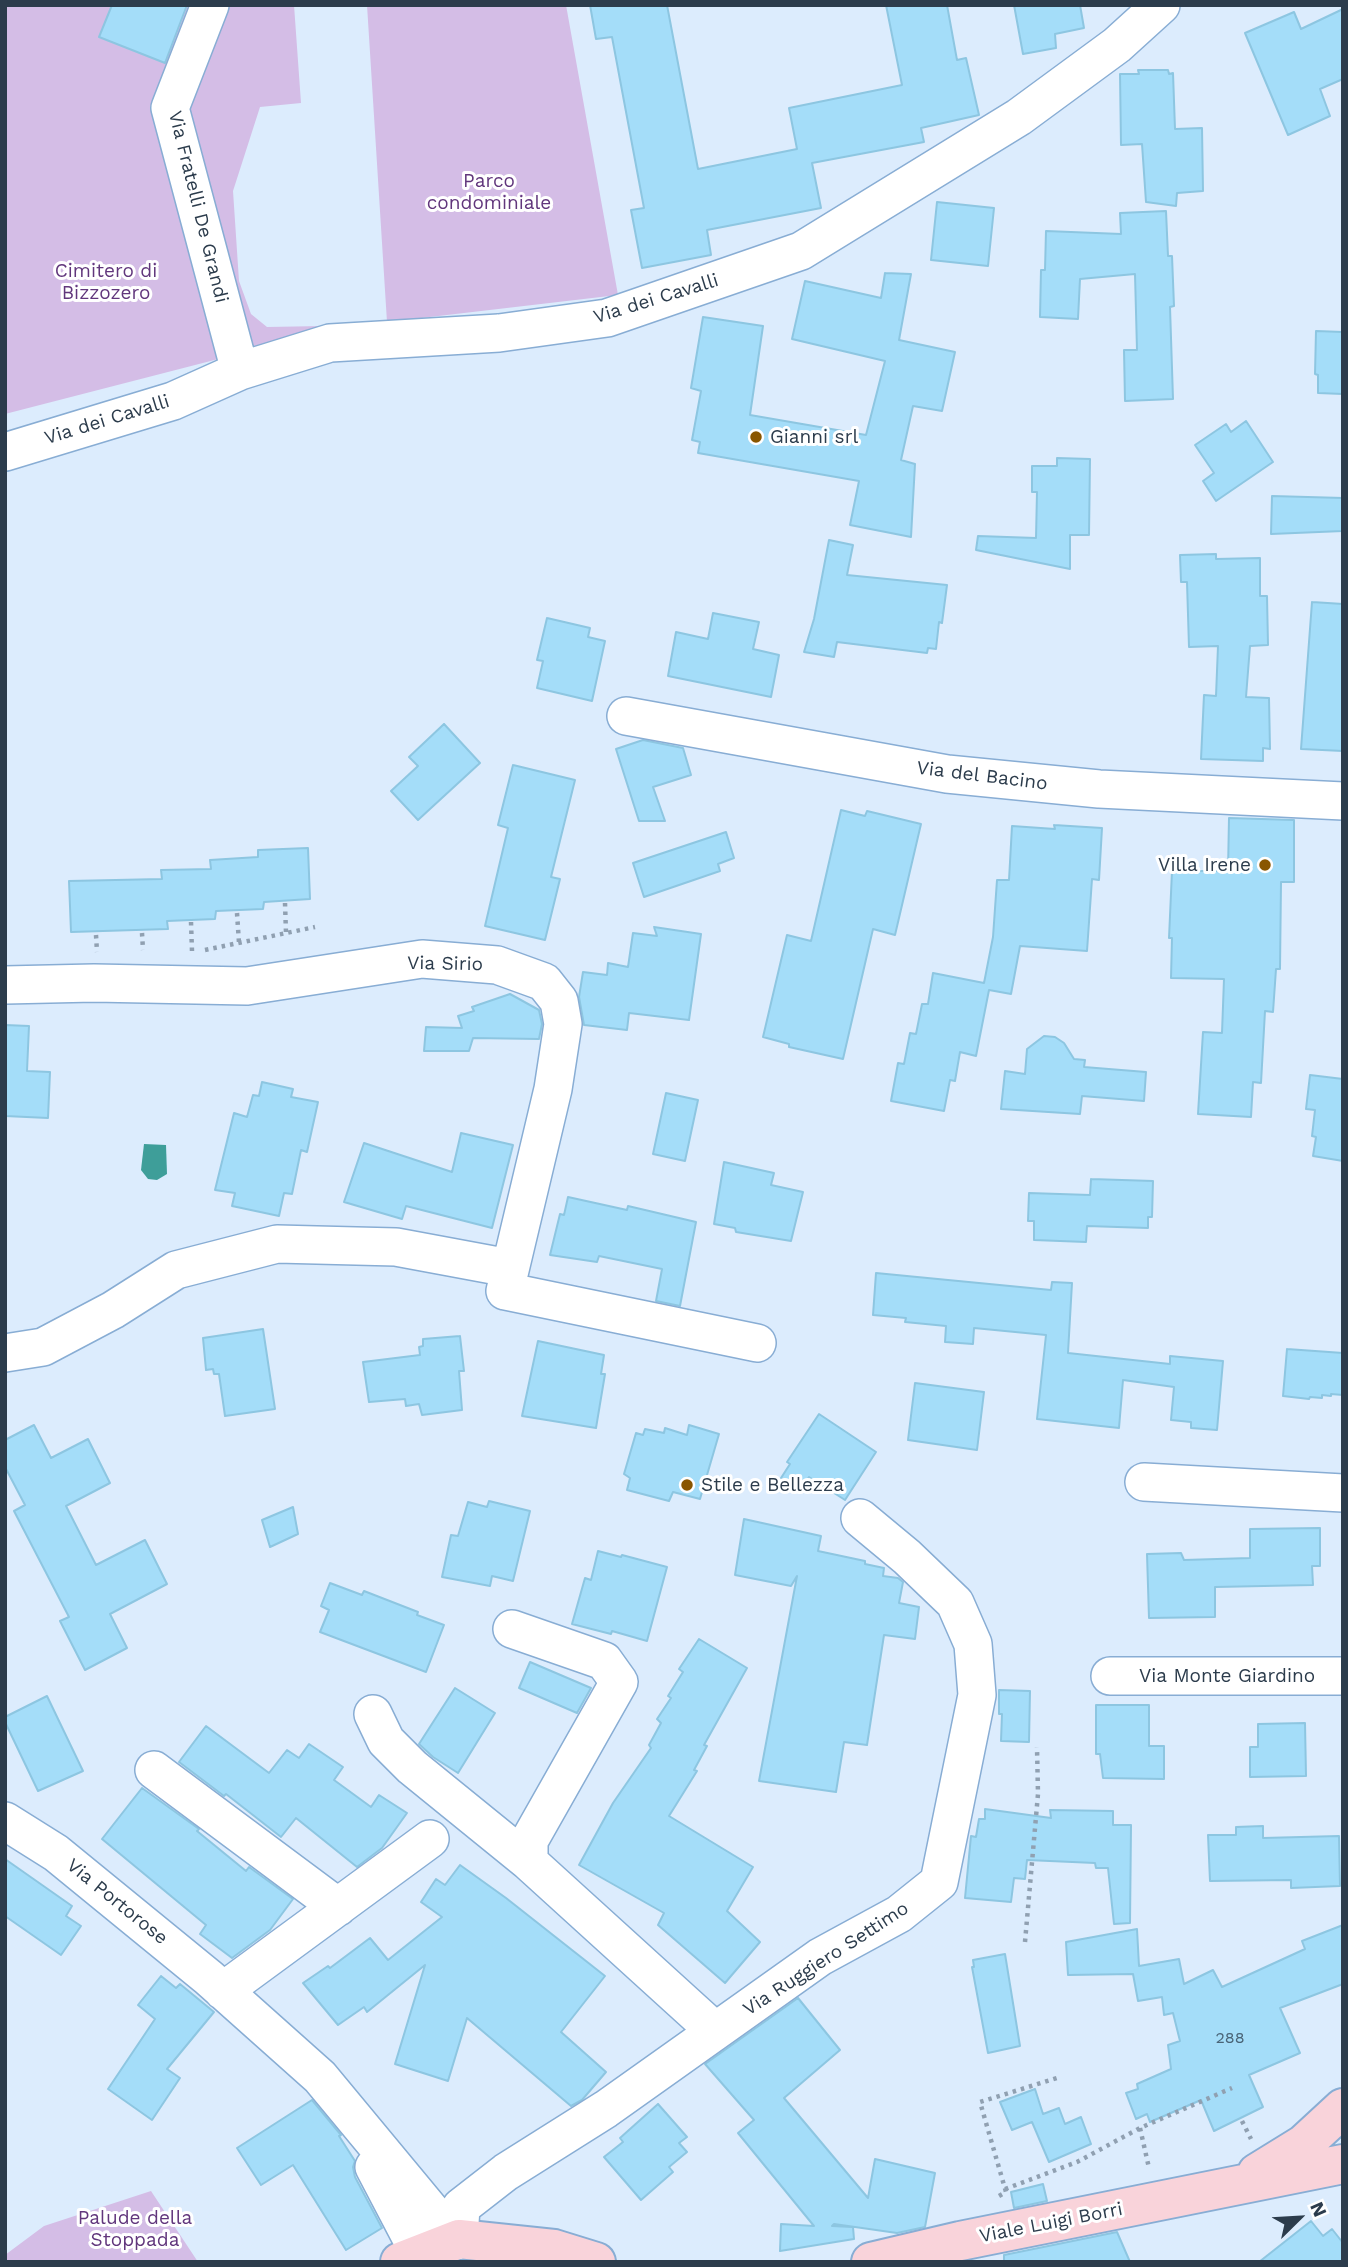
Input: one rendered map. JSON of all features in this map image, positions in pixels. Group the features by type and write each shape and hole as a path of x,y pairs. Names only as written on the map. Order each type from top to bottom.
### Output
{"main road":[{"name":"Viale Luigi Borri","path":"1231,2188 1304,2144 1343,2108"},
{"name":"Viale Luigi Borri","path":"871,2262 960,2241 1343,2164"},
{"path":"410,2258 458,2240 554,2249 596,2262"}],"street":[{"name":"Via Fratelli De Grandi","path":"210,5 170,108 240,372"},
{"name":"Via dei Cavalli","path":"5,452 173,401 240,372 330,343 499,333 607,318 801,251 1019,117 1117,45 1161,5"},
{"name":"Via del Bacino","path":"626,716 947,774 1099,789 1343,801"},
{"name":"Via Sirio","path":"5,985 247,986 422,959 497,965 544,982 559,1001 563,1024 553,1089 509,1268"},
{"path":"5,1353 43,1347 113,1310 176,1270 277,1244 396,1247 509,1268 505,1291 757,1343"},
{"path":"1144,1482 1343,1493"},
{"name":"Via Ruggiero Settimo","path":"458,2240 461,2207 506,2172 606,2109 820,1957 900,1914 939,1882 976,1695 973,1644 955,1602 860,1518"},
{"path":"512,1629 604,1661 620,1682 529,1841 529,1862"},
{"name":"Via Monte Giardino","path":"1110,1676 1343,1676"},
{"path":"373,1714 386,1741 412,1767 529,1862 715,2031"},
{"path":"153,1770 338,1907"},
{"name":"Via Portorose","path":"5,1821 56,1853 223,1991 320,2077 458,2240"},
{"path":"223,1991 430,1839"},
{"name":"Via Portorose","path":"348,2112 410,2258"}],"path":[{"path":"285,903 286,933"},
{"path":"237,913 239,943"},
{"path":"191,922 192,952"},
{"path":"142,933 144,958"},
{"path":"1025,1942 1038,1794 1037,1747"},
{"path":"1057,2078 980,2102 1006,2191 1077,2162 1140,2128 1232,2088"}],"green space":[{"name":"Cimitero di Bizzozero","path":"5,5 201,5 173,75 230,356 5,414"},
{"path":"217,5 294,5 301,103 260,107 233,191 239,281 251,314 267,327 323,326 249,349 178,109"},
{"name":"Parco condominiale","path":"367,5 566,5 618,295 387,322"},
{"name":"Palude della Stoppada","path":"151,2191 198,2262 5,2262 5,2255 44,2226"}],"shaded area":[{"path":"144,1144 166,1145 167,1174 157,1180 148,1179 141,1170"}],"building":[{"path":"112,5 187,5 165,63 99,37"},
{"path":"590,5 667,5 698,169 797,149 789,108 902,85 886,5 947,5 957,60 966,58 979,115 921,128 924,142 812,163 821,208 707,230 711,255 642,268 631,210 644,208 612,37 596,39"},
{"path":"1014,5 1080,5 1084,28 1055,34 1056,48 1023,54"},
{"path":"1343,9 1343,79 1320,89 1330,116 1288,135 1245,33 1294,12 1301,29"},
{"path":"1138,70 1168,70 1169,74 1173,73 1175,129 1202,128 1203,191 1177,193 1176,206 1146,202 1142,144 1121,145 1120,74 1139,74"},
{"path":"937,202 994,208 988,266 931,260"},
{"path":"1166,211 1168,256 1172,256 1174,306 1170,307 1173,399 1125,401 1124,350 1137,350 1135,274 1080,279 1078,319 1040,317 1041,270 1045,270 1046,231 1121,234 1120,213"},
{"path":"885,273 911,274 899,340 955,352 942,411 913,406 901,460 915,464 911,537 850,525 859,481 698,453 700,442 692,440 701,391 691,388 703,317 763,326 750,415 866,435 885,361 792,339 805,281 881,298"},
{"path":"1316,331 1343,332 1343,394 1318,393 1318,375 1315,374"},
{"path":"1246,421 1273,462 1216,501 1203,481 1214,473 1195,445 1226,424 1231,432"},
{"path":"1057,458 1090,459 1089,535 1070,535 1070,569 976,550 978,536 1036,538 1037,492 1032,492 1032,466 1057,466"},
{"path":"1272,496 1343,498 1343,531 1271,534"},
{"path":"829,540 853,545 847,575 947,585 936,649 928,648 927,653 837,642 834,657 804,652 814,619"},
{"path":"1216,554 1216,559 1260,558 1260,596 1267,596 1268,645 1250,646 1246,697 1269,698 1270,749 1263,748 1263,761 1201,759 1204,695 1216,696 1218,646 1189,647 1187,582 1181,582 1180,555"},
{"path":"1312,602 1343,604 1343,751 1301,749"},
{"path":"713,613 759,622 753,649 779,655 771,697 668,676 676,632 708,639"},
{"path":"547,618 590,628 588,637 605,641 592,701 537,688 543,661 537,660"},
{"path":"444,724 480,763 418,820 391,791 418,766 409,757"},
{"path":"643,740 683,748 691,775 653,787 665,821 639,821 616,749"},
{"path":"513,765 575,780 551,877 560,879 545,940 485,926 508,828 498,825"},
{"path":"841,810 865,816 867,811 921,824 895,935 873,929 843,1059 789,1047 789,1044 763,1037 787,935 811,941"},
{"path":"1229,818 1294,820 1294,882 1281,882 1280,969 1276,969 1273,1012 1265,1011 1261,1083 1253,1082 1251,1117 1198,1114 1203,1032 1222,1033 1224,979 1171,978 1172,938 1169,938 1172,871 1228,871"},
{"path":"1054,825 1102,828 1099,880 1092,879 1087,951 1020,946 1011,994 989,990 976,1056 960,1052 955,1081 950,1080 944,1111 891,1101 898,1063 904,1064 910,1033 916,1034 922,1004 928,1004 933,973 984,983 993,937 997,880 1009,880 1012,826 1055,829"},
{"path":"726,832 734,858 718,864 720,871 644,897 633,863"},
{"path":"308,848 310,899 264,902 263,909 216,911 215,919 167,921 168,929 71,932 69,881 162,879 161,870 211,869 210,860 258,857 258,850"},
{"path":"654,927 701,934 689,1020 629,1013 627,1030 584,1025 579,997 583,972 607,975 608,963 628,967 633,933 657,936"},
{"path":"510,994 539,1010 542,1024 539,1039 473,1038 469,1051 424,1051 426,1027 462,1028 458,1016 474,1011 472,1007"},
{"path":"5,1025 29,1026 27,1071 50,1072 48,1118 5,1116"},
{"path":"1044,1036 1055,1037 1064,1043 1074,1059 1085,1060 1084,1067 1146,1072 1144,1101 1082,1096 1080,1114 1001,1109 1005,1071 1025,1074 1027,1049"},
{"path":"1310,1075 1343,1079 1343,1161 1313,1156 1316,1137 1312,1136 1315,1110 1306,1109"},
{"path":"262,1082 293,1089 291,1097 318,1102 307,1152 301,1150 292,1194 284,1193 279,1216 232,1206 235,1193 215,1190 234,1113 247,1117 253,1095 259,1096"},
{"path":"666,1093 698,1100 685,1161 653,1154"},
{"path":"461,1133 513,1145 492,1228 406,1206 402,1219 344,1202 364,1143 452,1172"},
{"path":"724,1162 774,1173 771,1185 803,1192 791,1241 736,1232 735,1228 714,1224"},
{"path":"1091,1179 1153,1181 1152,1217 1148,1217 1148,1228 1087,1226 1086,1242 1034,1240 1034,1221 1028,1221 1029,1193 1090,1195"},
{"path":"568,1197 627,1210 628,1206 696,1222 680,1306 656,1301 662,1269 599,1256 597,1262 550,1255 560,1214 564,1215"},
{"path":"876,1273 1051,1290 1052,1282 1072,1283 1068,1353 1170,1364 1170,1356 1223,1361 1217,1430 1191,1428 1191,1422 1171,1420 1174,1387 1123,1380 1119,1428 1037,1419 1046,1335 974,1328 973,1344 945,1342 946,1326 905,1322 906,1318 873,1315"},
{"path":"263,1329 275,1409 225,1416 219,1374 214,1374 213,1369 206,1370 203,1338"},
{"path":"460,1336 464,1371 459,1371 462,1410 422,1415 419,1404 406,1406 405,1399 369,1402 363,1362 420,1355 419,1347 423,1346 423,1339"},
{"path":"538,1341 604,1355 601,1374 605,1374 596,1428 522,1416"},
{"path":"1287,1349 1343,1353 1343,1395 1322,1395 1322,1398 1309,1399 1283,1396"},
{"path":"915,1383 984,1392 977,1450 908,1440"},
{"path":"819,1414 876,1452 845,1500 809,1477 800,1490 781,1478 790,1464 787,1462"},
{"path":"34,1425 51,1458 88,1439 110,1483 66,1506 96,1565 145,1540 167,1584 110,1614 127,1648 85,1670 60,1621 69,1617 14,1511 25,1505 5,1467 5,1440"},
{"path":"689,1425 719,1434 700,1499 673,1492 669,1501 627,1490 630,1478 624,1474 636,1433 643,1435 645,1429 664,1433 665,1428 687,1435"},
{"path":"489,1501 530,1511 513,1581 492,1576 490,1586 442,1577 451,1535 458,1536 468,1502 487,1507"},
{"path":"293,1507 298,1534 270,1547 262,1520"},
{"path":"744,1519 821,1536 818,1551 884,1568 883,1576 898,1578 903,1582 899,1603 919,1607 915,1639 884,1635 867,1745 844,1742 836,1792 759,1781 797,1576 791,1586 735,1575"},
{"path":"1320,1528 1320,1566 1312,1566 1313,1585 1215,1587 1215,1617 1149,1618 1147,1554 1181,1553 1184,1560 1250,1558 1250,1529"},
{"path":"598,1551 667,1567 647,1641 572,1624 585,1578 591,1580"},
{"path":"330,1583 362,1595 364,1591 444,1625 426,1672 320,1632 329,1610 321,1606"},
{"path":"699,1639 747,1668 704,1745 707,1746 694,1770 697,1771 669,1816 753,1867 727,1911 760,1942 725,1983 658,1925 664,1913 579,1865 613,1803 651,1748 649,1745 661,1723 657,1719 683,1672 679,1669"},
{"path":"530,1662 591,1688 577,1713 519,1688"},
{"path":"455,1688 495,1713 458,1773 419,1744"},
{"path":"999,1690 1030,1691 1029,1742 1001,1741"},
{"path":"47,1696 83,1771 38,1791 5,1717"},
{"path":"1096,1705 1149,1705 1149,1746 1164,1746 1164,1779 1103,1778 1100,1754 1096,1754"},
{"path":"1305,1723 1306,1776 1250,1777 1250,1747 1258,1747 1258,1724"},
{"path":"206,1726 269,1773 287,1750 299,1758 309,1744 343,1767 334,1780 371,1807 379,1795 407,1813 382,1848 357,1867 296,1818 281,1837 179,1762"},
{"path":"142,1788 199,1829 197,1831 246,1871 249,1867 293,1899 270,1930 232,1958 200,1934 206,1925 102,1839"},
{"path":"985,1809 1051,1818 1050,1810 1113,1811 1113,1825 1131,1825 1130,1923 1114,1924 1108,1868 1096,1868 1095,1863 1027,1860 1025,1879 1014,1878 1011,1902 965,1898 971,1836 976,1837 979,1819 985,1819"},
{"path":"1263,1826 1263,1838 1339,1836 1340,1886 1291,1888 1291,1880 1210,1881 1208,1835 1236,1835 1236,1827"},
{"path":"5,1859 72,1906 66,1916 81,1926 61,1955 5,1916"},
{"path":"460,1865 605,1976 561,2032 606,2072 582,2100 571,2106 467,2018 448,2081 395,2064 425,1965 367,2012 364,2007 338,2025 303,1983 328,1966 330,1968 370,1938 388,1960 442,1917 421,1902 436,1879 445,1885"},
{"path":"1343,1925 1343,1984 1280,2008 1300,2053 1249,2075 1263,2107 1214,2131 1201,2100 1150,2122 1147,2114 1136,2119 1126,2093 1138,2089 1137,2084 1171,2069 1168,2045 1180,2041 1173,2013 1164,2015 1162,1997 1138,2001 1133,1974 1068,1975 1066,1942 1137,1929 1139,1966 1179,1959 1184,1984 1213,1970 1222,1987 1305,1949 1302,1941"},
{"path":"1005,1954 1020,2046 988,2053 972,1967 973,1960"},
{"path":"161,1976 176,1988 180,1984 214,2012 167,2069 180,2078 152,2120 108,2089 155,2019 138,2005"},
{"path":"798,1998 840,2050 784,2098 868,2198 875,2159 935,2173 925,2227 897,2233 834,2224 832,2226 853,2227 854,2239 780,2251 781,2224 814,2226 738,2133 754,2120 705,2064"},
{"path":"1035,2089 1043,2114 1059,2108 1065,2124 1081,2117 1091,2144 1049,2162 1032,2122 1012,2130 1000,2102"},
{"path":"312,2100 341,2135 339,2136 355,2161 355,2177 382,2228 346,2250 293,2165 261,2185 237,2148"},
{"path":"658,2104 687,2137 679,2143 687,2152 669,2167 673,2172 641,2200 604,2157 623,2142 620,2138"},
{"path":"1043,2184 1047,2201 1014,2208 1011,2192"},
{"path":"1311,2221 1323,2236 1332,2229 1343,2243 1343,2262 1259,2262"},
{"path":"1117,2232 1130,2262 1004,2262 1004,2255"}],"place":[{"name":"Gianni srl","path":"756,437"},
{"name":"Villa Irene","path":"1265,865"},
{"name":"Stile e Bellezza","path":"687,1485"}]}
